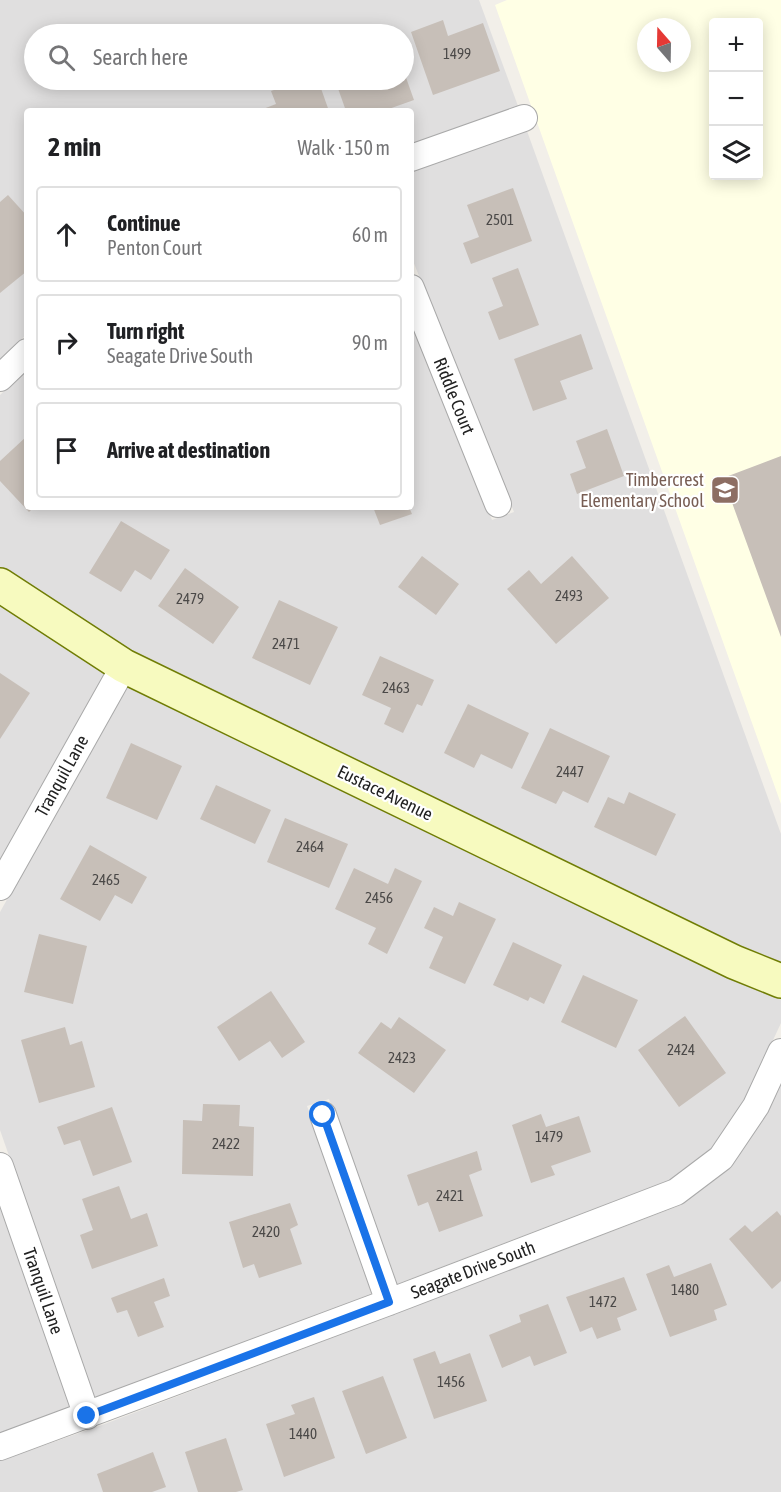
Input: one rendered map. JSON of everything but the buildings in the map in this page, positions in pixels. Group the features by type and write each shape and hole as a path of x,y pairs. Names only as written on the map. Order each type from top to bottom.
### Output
{"street":[{"path":"414,157 524,118"},
{"name":"Riddle Court","path":"414,295 498,504"},
{"path":"0,378 24,355"},
{"name":"Eustace Avenue","path":"0,585 124,666 734,962 781,981"},
{"name":"Tranquil Lane","path":"0,886 124,666"},
{"name":"Seagate Drive South","path":"0,1447 676,1192 721,1158 756,1106 781,1052"},
{"path":"323,1115 389,1302"},
{"name":"Tranquil Lane","path":"0,1166 87,1416"}],"shaded area":[{"path":"0,0 479,0 518,106 414,143 414,108 24,108 24,337 0,359"},
{"name":"Timbercrest Elementary School","path":"507,0 781,0 781,804 495,5"},
{"path":"527,131 781,834 781,967 129,655 0,570 0,395 24,372 24,510 414,510 414,326 492,520 514,512 414,263 414,171"},
{"path":"0,600 107,670 0,861"},
{"path":"129,683 781,994 781,1023 746,1098 712,1148 670,1180 395,1285 329,1099 307,1106 374,1294 94,1399 0,1130 0,912"},
{"path":"781,1082 781,1492 0,1492 0,1461 102,1425 681,1205 731,1167 767,1112"},
{"path":"0,1202 71,1407 0,1433"}],"place":[{"name":"Timbercrest Elementary School","path":"725,490"}],"route":[{"path":"87,1416 389,1302 323,1115"}]}
